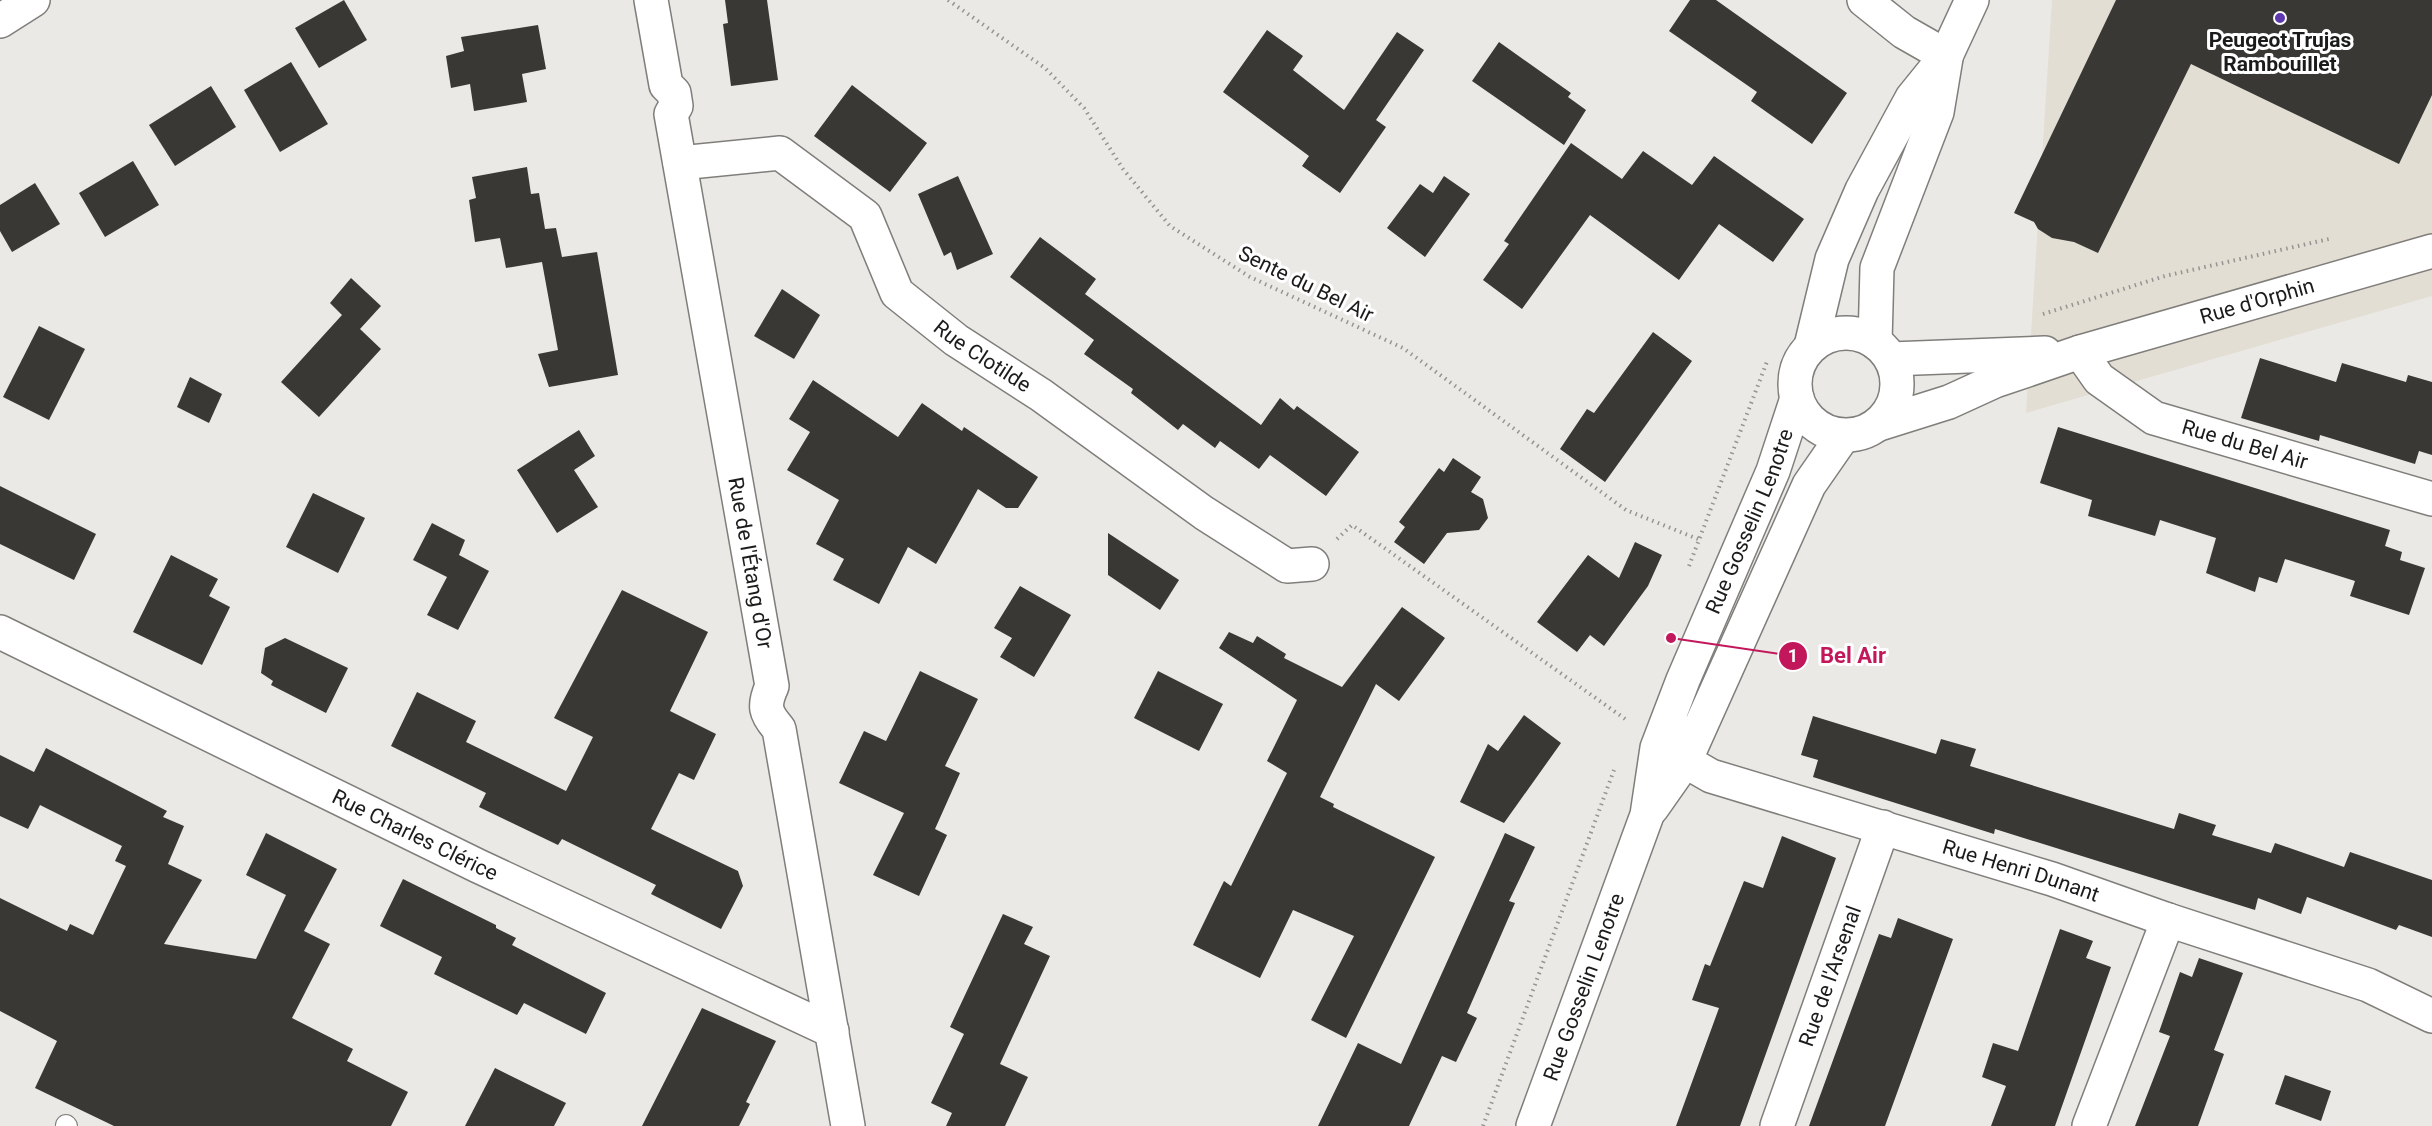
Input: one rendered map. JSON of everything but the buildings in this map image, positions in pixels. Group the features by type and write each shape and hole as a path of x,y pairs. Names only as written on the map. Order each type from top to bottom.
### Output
{"street":[{"path":"0,21 33,0"},
{"name":"Rue de l'Étang d'Or","path":"651,0 666,85 674,93 676,106 671,114 772,686 766,700 768,717 779,729 848,1126"},
{"path":"1864,0 1904,32 1946,56"},
{"path":"1946,56 1937,112 1877,268 1883,351 1897,376 1896,394 1890,410 1879,424 1868,431 1843,436 1828,432 1814,424 1804,412 1797,398 1795,376 1801,360 1811,346 1832,259 1862,190 1912,98 1946,56 1972,0"},
{"name":"Rue Clotilde","path":"680,164 780,153 865,216 897,293 939,327 1041,395 1204,513 1287,566 1312,564"},
{"name":"Rue d'Orphin","path":"1879,424 1949,402 1995,381 2080,352 2432,251"},
{"path":"1811,346 1826,337 1843,334 1860,335 1883,351"},
{"name":"Rue d'Orphin","path":"1883,351 2080,352"},
{"name":"Rue du Bel Air","path":"2080,352 2098,379 2154,418 2432,500"},
{"name":"Rue Gosselin Lenotre","path":"1533,1126 1647,815 1657,748 1683,680 1773,471 1797,398"},
{"name":"Rue Gosselin Lenotre","path":"1647,815 1685,761 1809,485 1843,436"},
{"name":"Rue Charles Clérice","path":"0,632 478,866 832,1031"},
{"path":"1683,680 1685,761"},
{"name":"Rue Henri Dunant","path":"1685,761 1711,776 2052,879 2168,920 2368,985 2432,1016"},
{"name":"Rue de l'Arsenal","path":"1777,1126 1883,827"},
{"path":"2089,1126 2168,920"}],"path":[{"name":"Sente du Bel Air","path":"948,0 1053,76 1084,108 1122,170 1170,226 1250,277 1403,348 1626,510 1698,539"},
{"path":"2036,316 2165,276 2339,236"},
{"path":"1312,564 1352,525 1631,723"}],"shaded area":[{"path":"2052,0 2432,0 2432,296 2026,413"}],"place":[{"name":"Peugeot Trujas Rambouillet","path":"2280,18"},
{"name":"Bel Air","path":"1671,638"}]}
